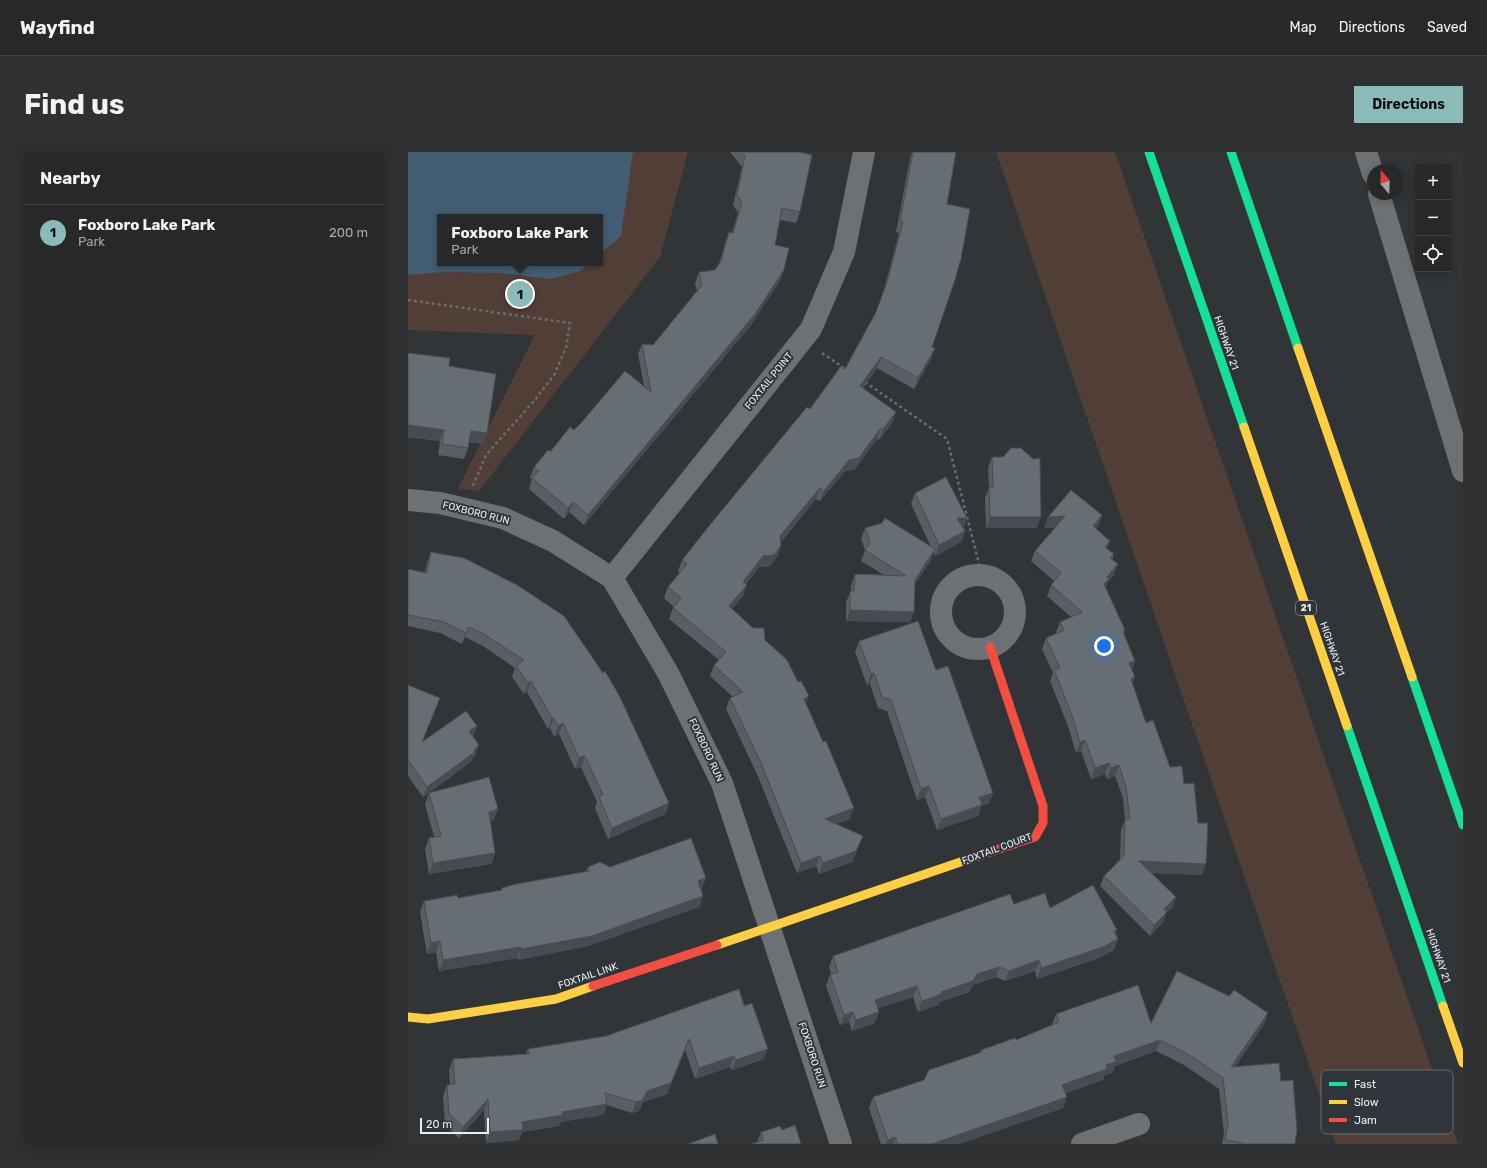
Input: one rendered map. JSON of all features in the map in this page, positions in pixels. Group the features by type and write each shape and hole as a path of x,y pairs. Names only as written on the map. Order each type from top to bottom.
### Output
{"main road":[{"name":"HIGHWAY 21","path":"1149,152 1463,1063"},
{"path":"1231,152 1463,825"},
{"name":"FOXTAIL COURT","path":"769,926 1035,837 1044,823 1043,806 990,647"},
{"name":"FOXTAIL LINK","path":"408,1018 428,1019 556,999 769,926"}],"street":[{"name":"FOXTAIL POINT","path":"612,578 811,329 844,252 864,152"},
{"path":"1366,152 1370,164"},
{"path":"1381,200 1463,471"},
{"name":"FOXBORO RUN","path":"408,500 440,503 503,518 552,541 612,578 668,673 722,783 841,1144"},
{"path":"982,575 990,576 1001,582 1010,592 1015,603 1016,616 1012,628 1005,638 984,649 971,649 960,645 950,638 944,627 941,616 941,603 946,592 954,583 965,577 982,575"},
{"path":"1082,1144 1139,1124"}],"path":[{"path":"408,300 570,323 566,348 554,375 534,401 486,454 472,490"},
{"path":"821,352 853,374"},
{"path":"859,378 947,439 982,575"}],"shaded area":[{"path":"408,152 688,152 660,257 479,491 458,489 535,335 408,330"},
{"path":"996,152 1115,152 1432,1070 1321,1070 1321,1100"},
{"path":"1453,1130 1458,1144 1336,1144 1333,1134 1453,1134"}],"water":[{"path":"408,152 633,152 621,236 603,251 603,214 437,214 437,266 586,266 580,271 549,279 503,273 444,272 408,275"}],"building":[{"path":"742,152 800,152 812,155 800,212 782,208 775,245 789,248 784,270 755,314 588,515 573,502 568,508 532,478 539,471 534,467 548,450 550,452 570,427 574,430 581,423 625,371 651,392 642,344 653,345 702,285 699,272 715,270 721,261 729,232 733,233 742,202 737,195 745,156"},
{"path":"913,152 956,152 947,204 970,209 961,259 932,347 935,348 918,378 881,357 860,386 896,412 883,429 881,428 859,458 849,460 824,491 820,488 780,536 781,546 774,555 763,556 743,582 747,585 729,606 753,628 764,628 765,640 787,660 798,682 801,681 809,696 804,699 823,742 826,741 854,808 825,819 863,836 856,851 823,863 820,856 801,863 761,763 730,698 743,692 714,665 726,652 673,608 681,598 668,587 687,564 682,560 713,521 807,407 810,409 841,366 845,369 876,312 887,282 903,222 900,221"},
{"path":"408,353 450,358 449,366 496,374 487,433 471,431 468,448 442,444 444,430 408,425"},
{"path":"1011,448 1021,448 1033,459 1040,458 1041,517 990,517 989,487 993,487 992,457 1003,457"},
{"path":"946,477 967,518 957,518 965,531 939,545 915,493"},
{"path":"1071,490 1102,515 1093,526 1110,541 1105,547 1114,554 1110,558 1118,564 1107,577 1109,579 1104,584 1125,630 1123,632 1135,661 1129,663 1135,677 1131,679 1146,723 1153,720 1170,767 1182,766 1184,784 1194,783 1198,823 1208,823 1206,864 1139,861 1176,897 1164,909 1167,912 1154,925 1104,876 1124,856 1125,819 1130,819 1126,787 1119,765 1111,768 1109,763 1095,768 1085,740 1080,742 1072,715 1054,670 1060,668 1046,638 1064,630 1060,622 1082,612 1051,585 1061,573 1035,551 1065,516 1048,517"},
{"path":"885,518 935,549 915,580 914,612 850,610 850,591 854,591 855,574 906,576 865,550 870,542 865,528 882,523"},
{"path":"431,552 464,558 517,585 564,616 603,673 605,671 620,697 669,803 612,828 599,797 603,795 585,756 579,758 563,723 558,726 531,681 528,683 516,666 524,660 487,636 469,627 466,633 444,622 408,615 408,569 427,573"},
{"path":"918,621 936,670 948,666 993,793 979,797 982,805 941,819 929,786 921,789 891,700 882,697 874,673 871,674 859,641"},
{"path":"408,685 440,698 422,742 466,711 477,726 469,731 479,745 474,750 475,752 427,787 408,761"},
{"path":"489,777 498,809 489,812 495,853 433,863 429,838 441,836 429,793"},
{"path":"691,838 706,878 698,881 703,896 592,936 521,949 521,947 443,960 440,941 431,943 424,901 457,895 458,898 502,890 502,888 516,884 589,871 588,867 600,862 610,867"},
{"path":"1093,885 1117,930 1114,931 1118,939 1103,947 1041,968 1039,960 1009,971 1000,967 977,974 973,981 941,992 942,994 922,1001 917,986 875,1000 879,1012 856,1020 853,1012 844,1015 830,975 838,972 833,956 1010,894 1014,904 1045,893 1050,908"},
{"path":"1177,971 1229,996 1234,990 1268,1013 1231,1067 1279,1063 1281,1081 1293,1080 1297,1130 1295,1144 1241,1144 1242,1143 1225,1140 1228,1123 1223,1078 1188,1054 1160,1040 1114,1056 1116,1062 1106,1065 1107,1069 1062,1085 1067,1097 932,1144 898,1144 895,1137 888,1140 873,1097 924,1080 929,1070 982,1052 981,1050 1015,1038 1016,1040 1059,1022 1056,1014 1138,985 1151,1023"},
{"path":"739,989 744,1006 752,1003 768,1049 736,1060 734,1056 699,1068 689,1039 671,1083 647,1091 643,1100 636,1102 605,1093 607,1104 562,1112 563,1115 522,1122 523,1130 490,1132 488,1099 463,1127 449,1114 447,1085 455,1084 453,1059 529,1054 528,1049 606,1036"},
{"path":"795,1125 801,1144 751,1144 763,1140 761,1132 780,1126 782,1130"},
{"path":"715,1134 718,1144 688,1144"}],"traffic: fast":[{"path":"1149,152 1244,427"},
{"path":"1231,152 1298,348"},
{"path":"1412,677 1463,825"},
{"path":"1347,726 1443,1006"}],"traffic: slow":[{"path":"1298,348 1412,677"},
{"path":"1244,427 1347,726"},
{"path":"717,945 981,855"},
{"path":"408,1017 428,1019 556,999 593,986"},
{"path":"1443,1006 1463,1063"}],"traffic: jam":[{"path":"981,855 1035,837 1043,823 1043,806 990,647"},
{"path":"593,986 717,945"}],"place":[{"name":"Foxboro Lake Park","path":"520,294"}]}
